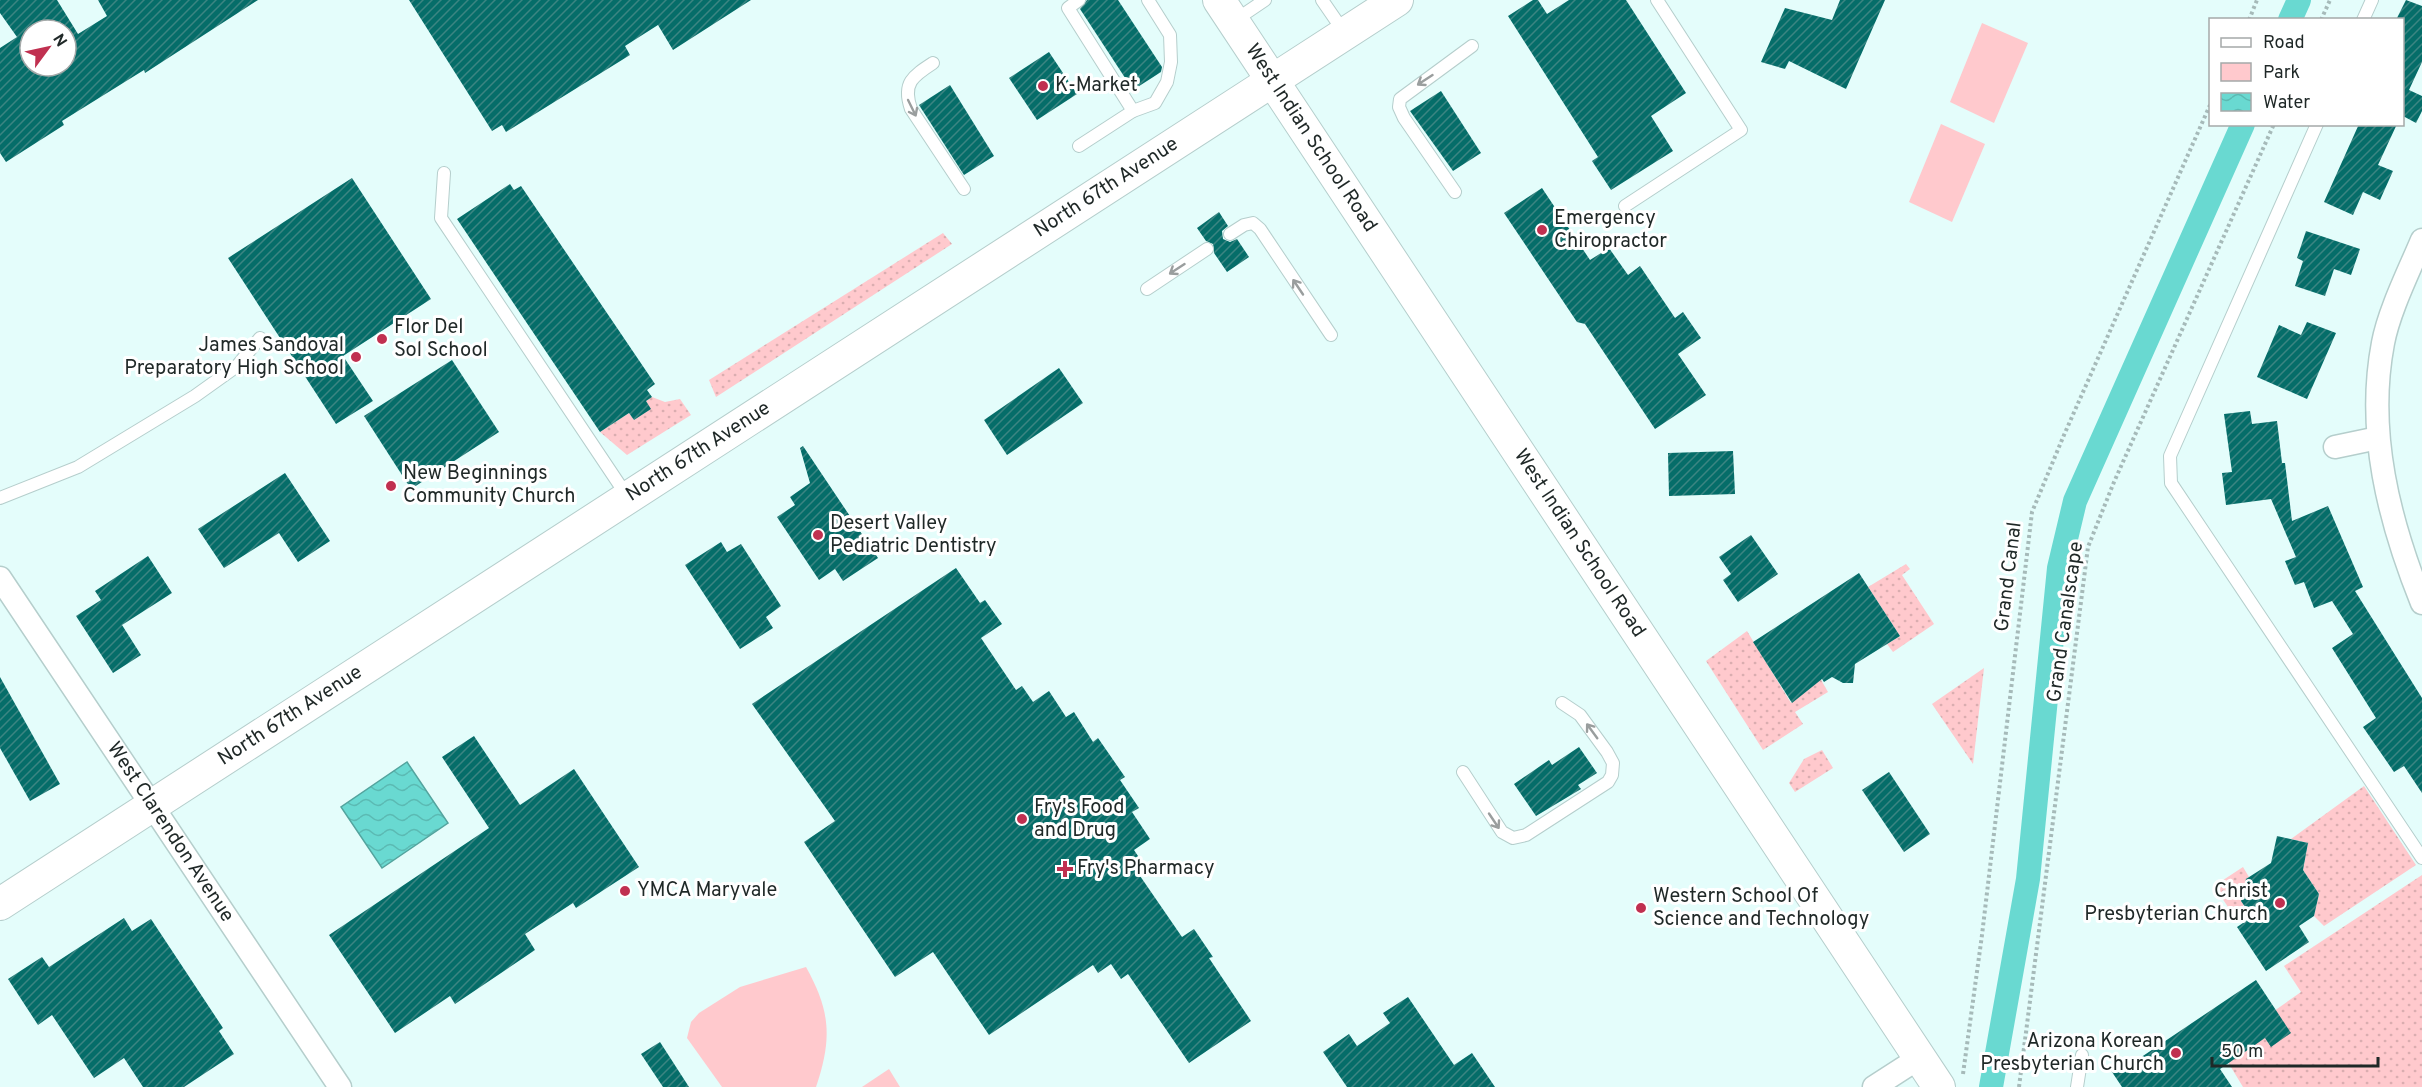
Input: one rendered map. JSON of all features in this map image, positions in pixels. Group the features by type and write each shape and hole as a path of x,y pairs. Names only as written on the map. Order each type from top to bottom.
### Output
{"main road":[{"name":"North 67th Avenue","path":"0,904 627,496 1398,0"},
{"name":"West Indian School Road","path":"1226,11 1919,1058 1951,1082"}],"street":[{"path":"2422,240 2383,342 2378,390 2378,438 2392,517 2422,603"},
{"path":"2335,447 2378,438"},
{"name":"West Clarendon Avenue","path":"0,578 340,1087"},
{"path":"1874,1087 1919,1058"}],"lane":[{"path":"1079,0 1068,8 1132,111"},
{"path":"1079,146 1132,111 1155,103 1167,82 1171,62 1170,35 1148,0"},
{"path":"1226,11 1265,0"},
{"path":"1322,0 1345,33"},
{"path":"1625,206 1741,130 1657,0"},
{"path":"2364,18 2372,0"},
{"path":"1455,192 1404,118 1399,107 1400,99 1473,46"},
{"path":"933,63 919,72 909,83 906,96 911,109 964,189"},
{"path":"2315,126 2170,456 2172,483 2422,858"},
{"path":"444,172 441,218 627,496"},
{"path":"1230,234 1253,223 1260,229 1331,335"},
{"path":"1147,289 1207,249"},
{"path":"0,498 78,467 195,396 237,366 260,338"},
{"path":"1463,772 1502,832 1513,838 1526,835 1608,782 1612,775 1613,763 1607,752 1580,715 1562,703"},
{"path":"2077,1087 2082,1056"}],"path":[{"path":"2250,18 2257,0"},
{"path":"2322,18 2330,0"},
{"name":"Grand Canal","path":"1951,1082 1982,935 2032,512 2209,109"},
{"name":"Grand Canalscape","path":"2019,1087 2088,548 2114,482 2273,126"}],"green space":[{"path":"1982,23 2028,43 1994,123 1950,102"},
{"path":"1941,124 1985,144 1952,222 1909,202"},
{"path":"943,233 952,244 716,397 709,380"},
{"path":"652,397 665,402 680,399 691,415 627,455 600,432 629,413 634,420 650,409 646,401"},
{"path":"1906,564 1910,569 1902,575 1934,624 1893,652 1887,644 1900,636 1868,587"},
{"path":"1747,631 1791,703 1809,689 1816,671 1828,692 1795,712 1803,724 1763,750 1706,661"},
{"path":"1984,668 1973,764 1932,704"},
{"path":"1822,750 1833,768 1795,792 1789,783 1804,759"},
{"path":"2364,786 2416,865 2324,926 2314,916 2319,894 2303,870 2308,843 2291,839"},
{"path":"2243,867 2249,877 2246,879 2241,901 2244,905 2232,913 2214,886"},
{"path":"2422,875 2422,1087 2243,1087 2220,1049 2301,992 2284,966"},
{"path":"806,967 820,998 826,1026 825,1054 816,1087 722,1087 687,1038 691,1022 699,1013 740,987"},
{"path":"889,1069 900,1087 862,1087"}],"water":[{"path":"407,762 448,823 382,868 341,807"}],"building":[{"path":"0,0 57,0 68,18 18,18 18,78 78,78 78,34 107,16 98,0 258,0 145,73 144,70 62,121 64,125 6,162 0,153 0,48 17,37 0,13"},
{"path":"409,0 751,0 673,50 658,25 625,46 630,55 506,132 502,125 492,131"},
{"path":"1087,0 1118,0 1162,67 1161,72 1133,90 1080,9"},
{"path":"1533,0 1538,0 1547,14 1569,0 1626,0 1686,93 1651,116 1673,151 1611,190 1592,161 1598,157 1508,16"},
{"path":"1840,0 1885,0 1846,89 1789,61 1785,69 1761,62 1785,8 1832,20"},
{"path":"2406,0 2422,6 2422,62 2409,90 2422,96 2422,111 2416,123 2404,117 2404,18 2397,18"},
{"name":"K-Market","path":"1049,52 1077,94 1037,120 1009,78"},
{"path":"950,85 994,156 964,175 919,105"},
{"path":"1441,91 1481,153 1453,171 1410,111"},
{"path":"2358,126 2396,126 2378,165 2393,171 2380,200 2363,192 2353,215 2324,202"},
{"path":"352,178 431,299 343,356 373,401 336,424 228,258"},
{"path":"510,184 514,190 521,186 655,384 647,390 652,397 646,401 651,409 634,420 629,413 600,432 457,219"},
{"path":"1542,188 1590,260 1609,248 1628,275 1640,266 1675,318 1683,312 1701,338 1678,354 1706,395 1655,429 1585,324 1577,322 1504,213"},
{"path":"1219,212 1228,226 1222,231 1223,239 1230,242 1237,239 1249,257 1227,272 1214,253 1213,244 1206,241 1197,228"},
{"path":"2306,231 2360,249 2351,275 2334,269 2325,296 2295,286 2303,261 2297,258"},
{"path":"2307,322 2336,333 2307,399 2257,377 2279,325 2301,335"},
{"path":"452,360 499,432 411,489 364,416"},
{"path":"1059,368 1083,403 1007,455 984,420"},
{"path":"2250,411 2252,424 2277,421 2292,521 2328,506 2363,587 2355,591 2422,698 2422,793 2404,766 2394,772 2363,727 2376,718 2332,648 2353,634 2332,601 2314,608 2304,582 2295,585 2285,561 2296,557 2271,499 2226,505 2222,473 2232,472 2224,414"},
{"name":"Desert Valley Pediatric Dentistry","path":"803,446 878,558 843,581 835,569 819,580 777,517 795,505 790,497 810,483 800,448"},
{"path":"1733,451 1735,494 1669,496 1668,453"},
{"path":"285,473 330,541 298,562 279,533 224,568 198,529"},
{"path":"1751,535 1778,574 1738,602 1723,580 1731,574 1719,557"},
{"path":"721,542 727,552 741,544 781,606 766,617 773,628 740,649 685,565"},
{"path":"148,556 172,593 122,625 141,655 113,673 76,616 101,600 95,591"},
{"path":"956,568 980,603 985,600 1002,624 981,638 1016,690 1022,686 1033,702 1049,691 1066,717 1074,712 1093,742 1098,738 1125,777 1120,780 1139,808 1132,812 1150,839 1134,850 1146,868 1138,873 1182,937 1194,929 1213,957 1209,958 1251,1021 1189,1063 1128,974 1121,979 1111,964 1098,973 1093,965 989,1035 933,952 895,977 804,842 835,821 752,704"},
{"path":"1859,573 1900,636 1855,664 1853,683 1843,683 1832,677 1824,682 1822,679 1792,703 1753,642"},
{"path":"0,677 60,784 30,801 0,748"},
{"name":"YMCA Maryvale","path":"474,736 520,805 574,769 639,867 576,908 573,903 525,934 535,950 455,1004 450,996 395,1033 329,935 489,828 442,757"},
{"path":"1579,747 1597,773 1578,785 1581,789 1536,816 1514,784 1549,760 1552,765"},
{"path":"1889,772 1930,834 1904,852 1862,790"},
{"name":"Christ Presbyterian Church","path":"2277,836 2308,843 2303,870 2319,894 2314,916 2299,926 2309,942 2266,971 2237,927 2252,917 2241,901 2246,879 2271,863"},
{"path":"124,918 132,931 151,919 223,1028 219,1031 234,1054 184,1087 143,1087 124,1058 94,1078 52,1015 38,1025 8,979 42,957 49,967"},
{"path":"2256,980 2291,1033 2271,1047 2265,1038 2220,1069 2232,1087 2122,1087 2110,1069 2124,1060 2128,1066"},
{"path":"1408,997 1454,1065 1472,1053 1495,1087 1347,1087 1323,1052 1349,1034 1357,1046 1390,1023 1383,1013"},
{"path":"660,1042 689,1087 663,1087 641,1054"}],"waterway":[{"path":"2291,18 2299,0"},
{"path":"1991,1087 2028,879 2059,568 2075,501 2242,126"}],"place":[{"name":"K-Market","path":"1043,86"},
{"name":"Emergency Chiropractor","path":"1542,230"},
{"name":"Flor Del Sol School","path":"382,339"},
{"name":"James Sandoval Preparatory High School","path":"356,357"},
{"name":"New Beginnings Community Church","path":"391,486"},
{"name":"Desert Valley Pediatric Dentistry","path":"818,535"},
{"name":"Fry's Food and Drug","path":"1022,819"},
{"name":"Fry's Pharmacy","path":"1065,869"},
{"name":"YMCA Maryvale","path":"625,891"},
{"name":"Christ Presbyterian Church","path":"2280,903"},
{"name":"Western School Of Science and Technology","path":"1641,908"},
{"name":"Arizona Korean Presbyterian Church","path":"2176,1053"}]}
